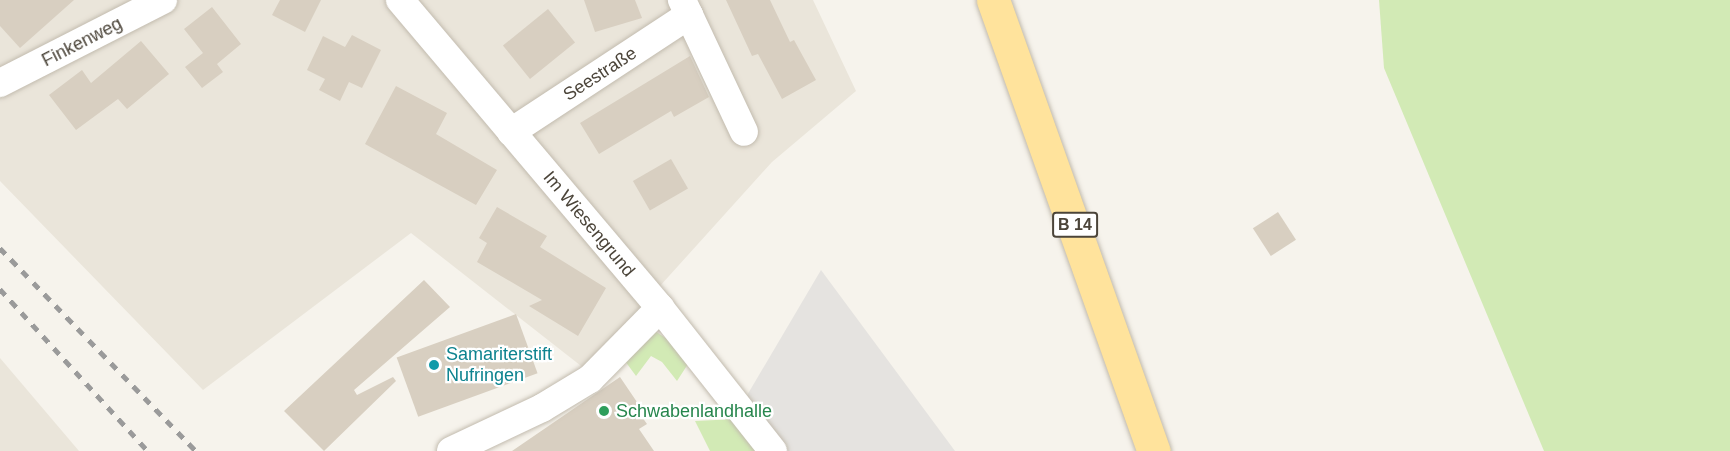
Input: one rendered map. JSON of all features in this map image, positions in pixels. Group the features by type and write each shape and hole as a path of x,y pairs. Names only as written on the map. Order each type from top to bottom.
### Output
{"main road":[{"name":"B 14","path":"993,0 1154,451"}],"street":[{"name":"Finkenweg","path":"0,83 163,0"},
{"name":"Im Wiesengrund","path":"400,0 660,308 773,451"},
{"name":"Seestraße","path":"511,132 685,8 744,132"},
{"path":"451,451 542,408 590,379 660,308"}],"shaded area":[{"path":"0,0 813,0 856,91 772,162 585,369 411,233 203,390 0,181"},
{"path":"821,270 955,451 773,451 739,409"},
{"path":"0,358 79,451 0,451"}],"green space":[{"path":"1379,0 1730,0 1730,451 1544,451 1384,68"},
{"path":"655,331 670,341 688,364 677,381 662,362 651,356 636,376 625,361"},
{"path":"736,419 762,451 710,451 695,421"}],"building":[{"path":"0,0 74,0 20,48 0,26"},
{"path":"280,0 321,0 305,32 272,15"},
{"path":"584,0 635,0 642,18 595,32"},
{"path":"726,0 770,0 790,42 794,40 816,80 782,99 758,54 752,56"},
{"path":"212,7 241,44 217,64 223,72 202,88 185,67 203,53 184,29"},
{"path":"548,9 575,42 530,79 503,46"},
{"path":"352,35 381,50 362,88 349,82 340,101 319,90 325,79 307,70 323,36 345,47"},
{"path":"141,41 169,74 127,109 118,99 76,130 49,95 82,70 91,83"},
{"path":"690,56 709,97 674,117 671,111 599,154 580,123"},
{"path":"396,86 447,113 436,134 497,170 476,205 365,144"},
{"path":"671,159 688,188 650,210 633,181"},
{"path":"497,207 547,236 540,247 606,288 578,336 529,306 542,300 477,262 487,243 479,238"},
{"path":"1278,212 1296,240 1271,256 1253,228"},
{"path":"424,280 450,307 354,390 357,395 393,377 396,381 324,451 284,411"},
{"path":"516,314 538,373 418,417 397,357"},
{"name":"Schwabenlandhalle","path":"620,377 639,405 635,407 647,424 639,429 654,451 512,451"}],"railway":[{"path":"0,248 196,451"},
{"path":"0,289 148,451"}],"place":[{"name":"Samariterstift Nufringen","path":"434,365"},
{"name":"Schwabenlandhalle","path":"604,411"}]}
